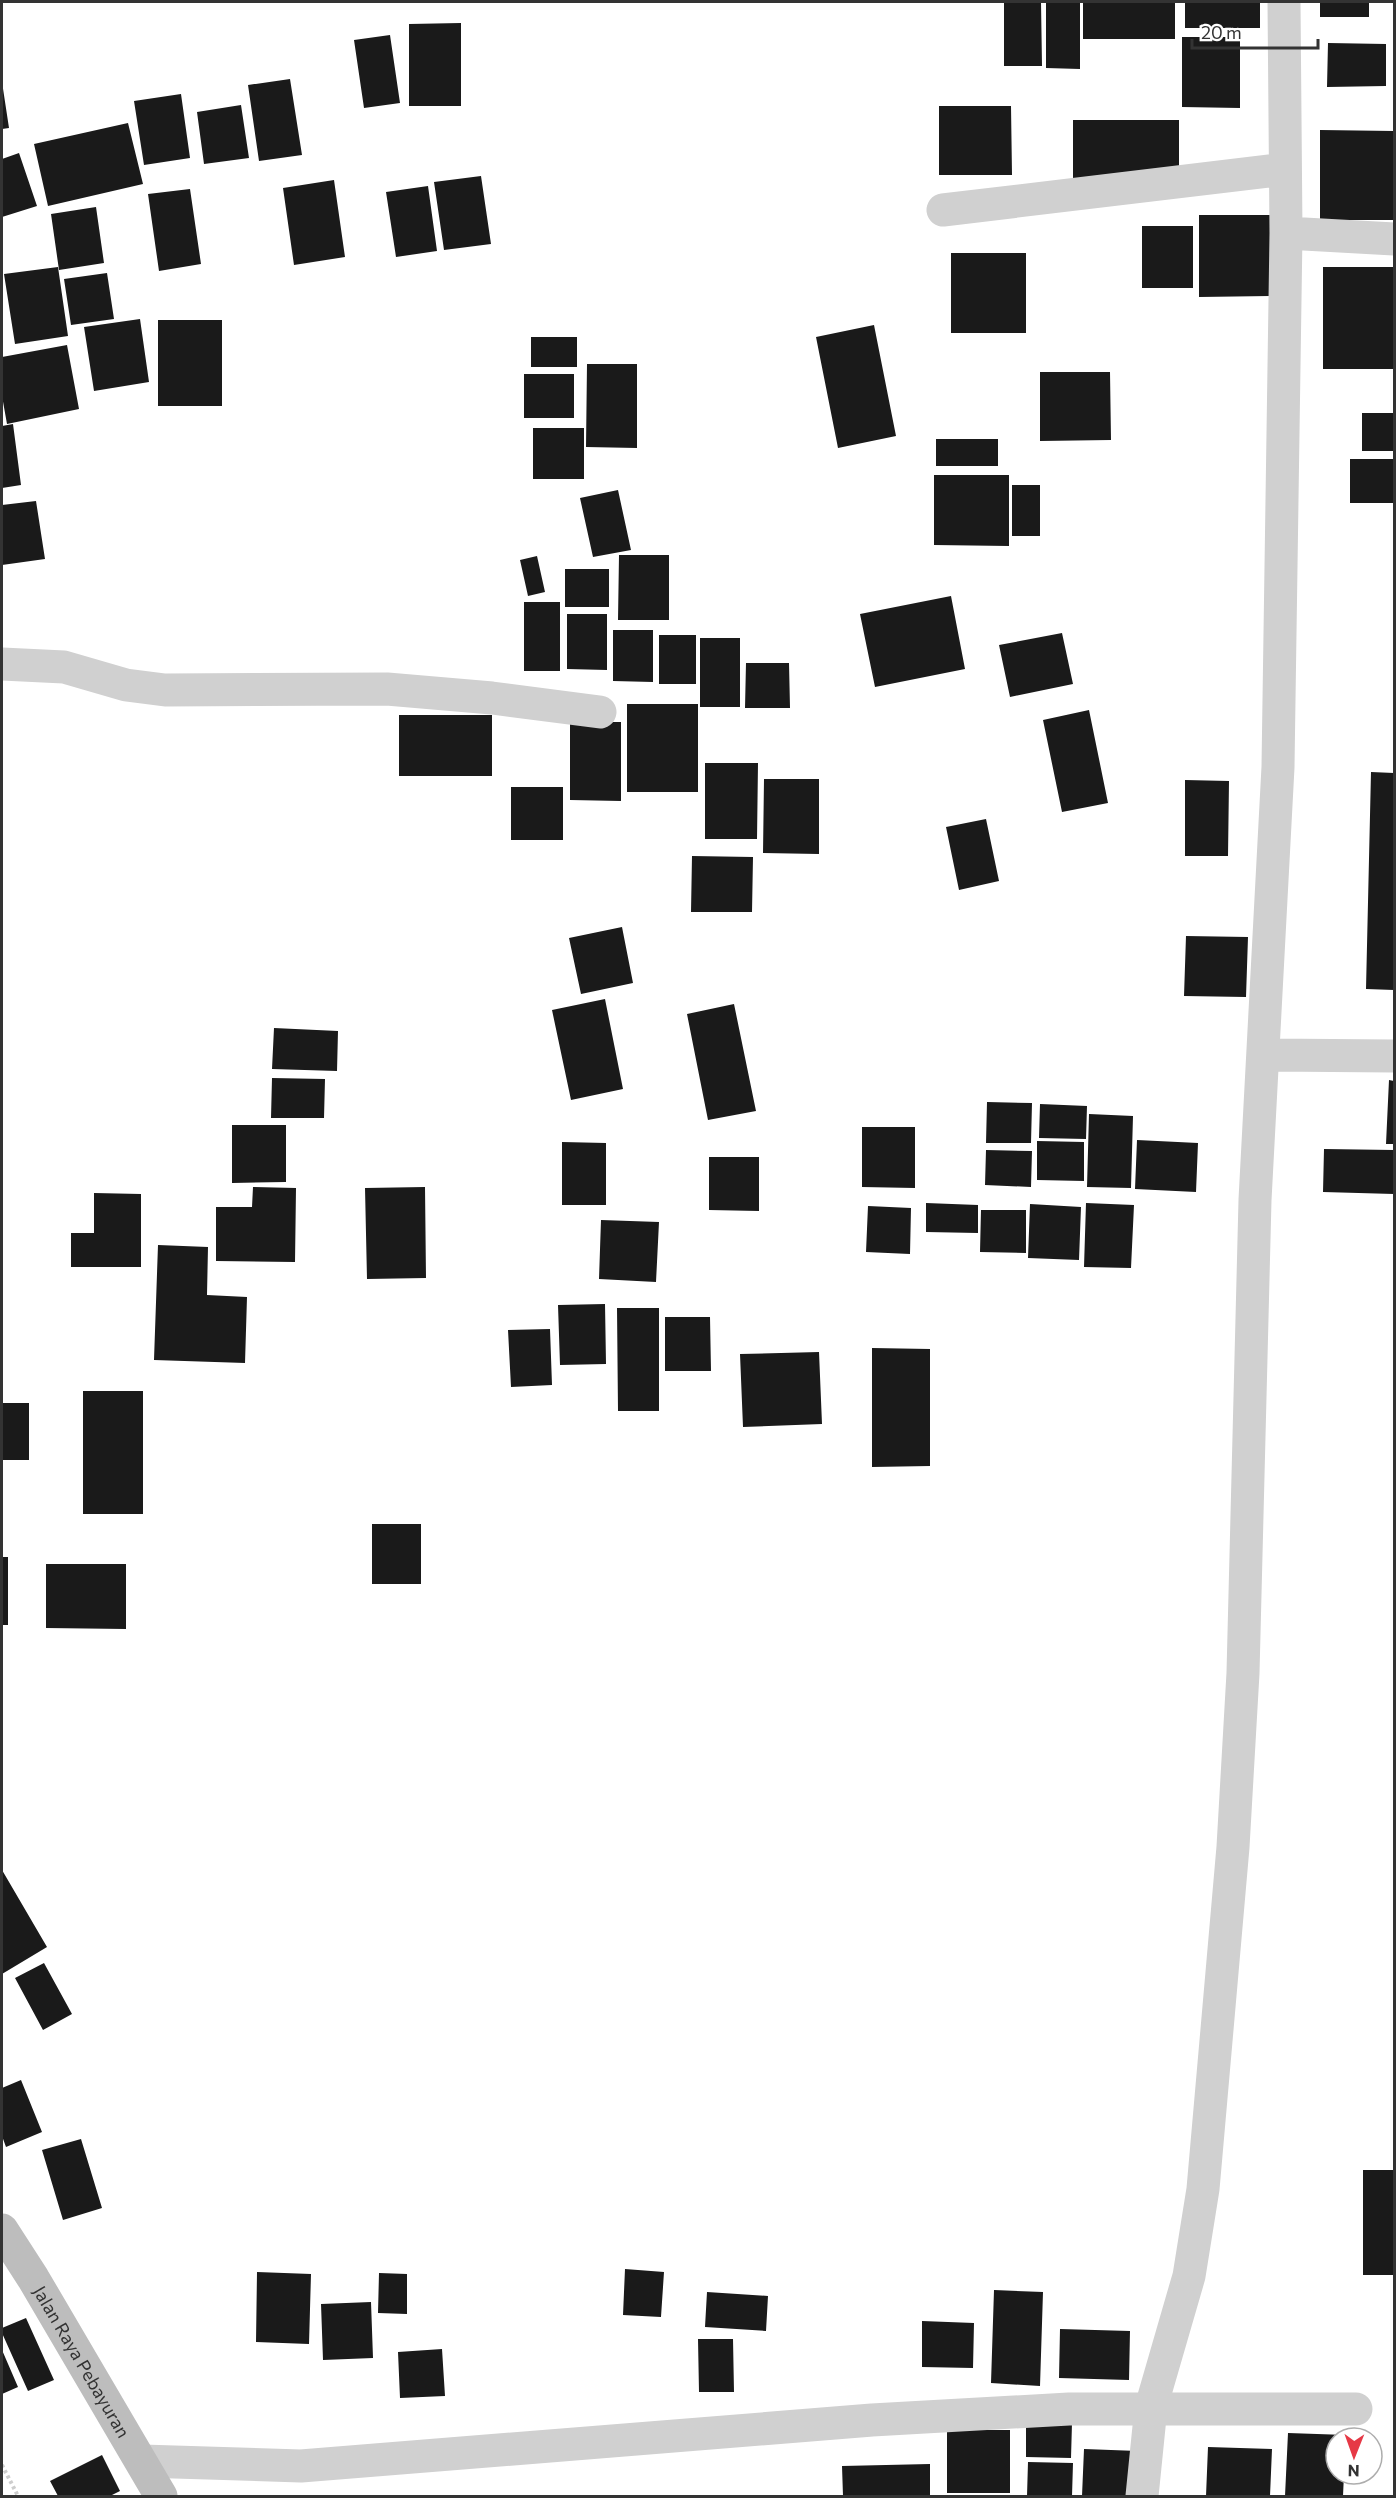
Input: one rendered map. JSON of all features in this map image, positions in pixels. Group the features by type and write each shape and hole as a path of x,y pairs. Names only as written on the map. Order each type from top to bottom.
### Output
{"main road":[{"name":"Jalan Raya Pebayuran","path":"2,2230 33,2278 161,2496"}],"street":[{"path":"1143,2496 1151,2407 1189,2276 1203,2189 1232,1858 1243,1673 1255,1200 1278,767 1286,233 1284,2"},
{"path":"943,210 1285,169"},
{"path":"1286,233 1395,239"},
{"path":"2,664 64,667 126,685 165,690 387,689 492,698 600,712"},
{"path":"1264,1055 1395,1056"},
{"path":"142,2461 301,2466 872,2420 1069,2409 1151,2407 1356,2409"}],"path":[{"path":"2,2464 18,2496"}],"building":[{"path":"1004,2 1041,2 1042,66 1004,66"},
{"path":"1046,2 1080,2 1080,69 1046,68"},
{"path":"1083,2 1175,2 1175,39 1083,39"},
{"path":"1185,2 1260,2 1260,28 1185,28"},
{"path":"1320,2 1369,2 1369,17 1320,17"},
{"path":"461,23 461,106 409,106 409,24"},
{"path":"390,35 400,103 364,108 354,40"},
{"path":"1182,37 1240,37 1240,108 1182,107"},
{"path":"1328,43 1386,44 1386,86 1327,87"},
{"path":"290,79 302,155 259,161 248,85"},
{"path":"2,82 9,128 2,129"},
{"path":"181,94 190,158 144,165 134,101"},
{"path":"241,105 249,158 204,164 197,112"},
{"path":"939,106 1011,106 1012,175 939,175"},
{"path":"1073,120 1179,120 1179,178 1073,178"},
{"path":"128,123 143,184 48,206 34,144"},
{"path":"1320,130 1394,131 1394,220 1320,220"},
{"path":"19,153 37,206 2,217 2,159"},
{"path":"481,176 491,244 444,250 434,182"},
{"path":"334,180 345,257 294,265 283,188"},
{"path":"428,186 437,251 396,257 386,192"},
{"path":"190,189 201,264 159,271 148,194"},
{"path":"96,207 104,263 59,270 51,214"},
{"path":"1199,215 1270,215 1270,296 1199,297"},
{"path":"1142,226 1193,226 1193,288 1142,288"},
{"path":"951,253 1026,253 1026,333 951,333"},
{"path":"58,267 68,336 15,344 4,274"},
{"path":"1323,267 1394,267 1394,369 1323,369"},
{"path":"107,273 114,319 71,325 64,279"},
{"path":"140,319 149,382 94,391 84,327"},
{"path":"158,320 222,320 222,406 158,406"},
{"path":"874,325 896,436 838,448 816,337"},
{"path":"531,337 577,337 577,367 531,367"},
{"path":"67,345 79,409 7,424 2,396 2,357"},
{"path":"587,364 637,364 637,448 586,447"},
{"path":"1040,372 1110,372 1111,440 1040,441"},
{"path":"524,374 574,374 574,418 524,418"},
{"path":"1362,413 1394,413 1394,451 1362,451"},
{"path":"13,424 21,485 2,488 2,426"},
{"path":"533,428 584,428 584,479 533,479"},
{"path":"936,439 998,439 998,466 936,466"},
{"path":"1350,459 1394,459 1394,503 1350,503"},
{"path":"934,475 1009,475 1009,546 934,545"},
{"path":"1012,485 1040,485 1040,536 1012,536"},
{"path":"618,490 631,550 593,557 580,498"},
{"path":"36,501 45,559 2,565 2,505"},
{"path":"619,555 669,555 669,620 618,620"},
{"path":"537,556 545,592 528,596 520,560"},
{"path":"565,569 609,569 609,607 565,607"},
{"path":"951,596 965,669 875,687 860,614"},
{"path":"524,602 560,602 560,671 524,671"},
{"path":"567,614 607,614 607,670 567,669"},
{"path":"613,630 653,630 653,682 613,681"},
{"path":"1062,633 1073,684 1010,697 999,645"},
{"path":"659,635 696,635 696,684 659,684"},
{"path":"700,638 740,638 740,707 700,707"},
{"path":"746,663 789,663 790,708 745,708"},
{"path":"627,704 698,704 698,792 627,792"},
{"path":"1089,710 1108,803 1062,812 1043,720"},
{"path":"399,715 492,715 492,776 399,776"},
{"path":"570,722 621,722 621,801 570,800"},
{"path":"705,763 758,763 757,839 705,839"},
{"path":"1371,772 1394,773 1394,990 1366,989"},
{"path":"764,779 819,779 819,854 763,853"},
{"path":"1185,780 1229,781 1228,856 1185,856"},
{"path":"511,787 563,787 563,840 511,840"},
{"path":"986,819 999,881 959,890 946,827"},
{"path":"692,856 753,857 752,912 691,912"},
{"path":"622,927 633,983 581,994 569,938"},
{"path":"1186,936 1248,937 1246,997 1184,996"},
{"path":"605,999 623,1089 571,1100 552,1010"},
{"path":"734,1004 756,1111 708,1120 687,1014"},
{"path":"274,1028 338,1031 337,1071 272,1069"},
{"path":"272,1078 325,1079 324,1118 271,1118"},
{"path":"1389,1080 1394,1081 1394,1144 1386,1144"},
{"path":"987,1102 1032,1103 1031,1143 986,1143"},
{"path":"1040,1104 1087,1106 1086,1139 1039,1138"},
{"path":"1089,1114 1133,1116 1131,1188 1087,1187"},
{"path":"232,1125 286,1125 286,1182 232,1183"},
{"path":"862,1127 915,1127 915,1188 862,1187"},
{"path":"1137,1140 1198,1143 1196,1192 1135,1189"},
{"path":"1037,1141 1084,1142 1084,1181 1037,1180"},
{"path":"562,1142 606,1143 606,1205 562,1205"},
{"path":"1324,1149 1394,1150 1394,1194 1323,1192"},
{"path":"986,1150 1032,1151 1031,1187 985,1185"},
{"path":"709,1157 759,1157 759,1211 709,1210"},
{"path":"253,1187 296,1188 295,1262 216,1261 216,1207 252,1207"},
{"path":"425,1187 426,1278 367,1279 365,1188"},
{"path":"94,1193 141,1194 141,1267 71,1267 71,1233 94,1233"},
{"path":"926,1203 978,1205 978,1233 926,1232"},
{"path":"1086,1203 1134,1205 1131,1268 1084,1267"},
{"path":"1030,1204 1081,1207 1079,1260 1028,1258"},
{"path":"868,1206 911,1208 910,1254 866,1252"},
{"path":"981,1210 1026,1210 1026,1253 980,1252"},
{"path":"601,1220 659,1222 656,1282 599,1279"},
{"path":"158,1245 208,1247 207,1295 247,1297 245,1363 154,1360"},
{"path":"605,1304 606,1364 560,1365 558,1305"},
{"path":"617,1308 659,1308 659,1411 618,1411"},
{"path":"665,1317 710,1317 711,1371 665,1371"},
{"path":"550,1329 552,1385 511,1387 508,1330"},
{"path":"872,1348 930,1349 930,1466 872,1467"},
{"path":"819,1352 822,1424 743,1427 740,1354"},
{"path":"83,1391 143,1391 143,1514 83,1514"},
{"path":"2,1403 29,1403 29,1460 2,1460"},
{"path":"372,1524 421,1524 421,1584 372,1584"},
{"path":"2,1557 8,1557 8,1625 2,1625"},
{"path":"46,1564 126,1564 126,1629 46,1628"},
{"path":"2,1870 47,1947 2,1974"},
{"path":"44,1963 72,2014 43,2030 15,1978"},
{"path":"21,2080 42,2132 6,2147 2,2136 2,2088"},
{"path":"81,2139 102,2208 63,2220 42,2150"},
{"path":"1363,2170 1394,2170 1394,2275 1363,2275"},
{"path":"625,2269 664,2272 661,2317 623,2315"},
{"path":"257,2272 311,2274 309,2344 256,2342"},
{"path":"379,2273 407,2274 407,2314 378,2313"},
{"path":"994,2290 1043,2292 1040,2386 991,2383"},
{"path":"707,2292 768,2296 766,2331 705,2327"},
{"path":"371,2302 373,2358 323,2360 321,2304"},
{"path":"26,2318 54,2380 28,2391 2,2333 2,2328"},
{"path":"922,2321 974,2323 973,2368 922,2367"},
{"path":"1060,2329 1130,2331 1129,2380 1059,2378"},
{"path":"698,2339 733,2339 734,2392 699,2392"},
{"path":"442,2349 445,2396 400,2398 398,2352"},
{"path":"2,2350 18,2387 2,2394"},
{"path":"1026,2422 1072,2423 1071,2458 1026,2457"},
{"path":"947,2430 1010,2430 1010,2493 947,2493"},
{"path":"1288,2433 1324,2434 1324,2486 1343,2486 1343,2496 1285,2496"},
{"path":"1208,2447 1272,2449 1270,2496 1206,2496"},
{"path":"1084,2449 1138,2451 1137,2496 1082,2496"},
{"path":"102,2455 120,2491 110,2496 58,2496 50,2481"},
{"path":"1028,2462 1073,2463 1072,2496 1027,2496"},
{"path":"930,2464 930,2496 843,2496 842,2466"}]}
